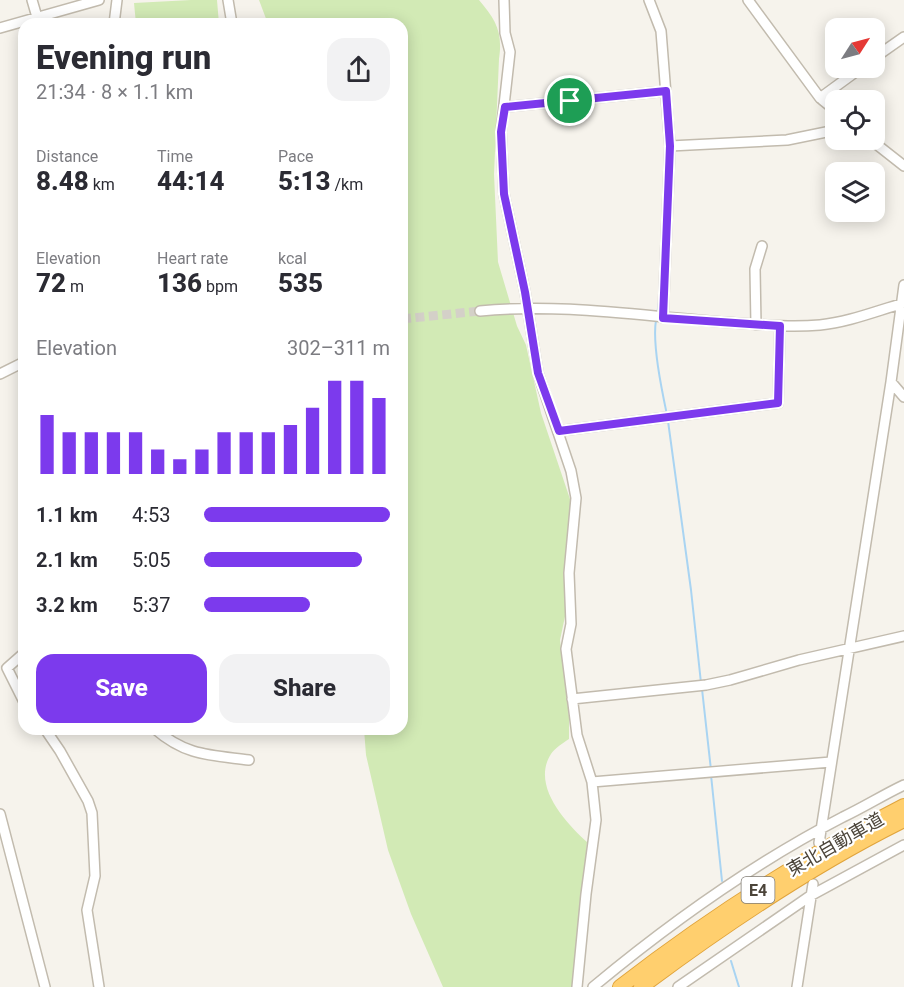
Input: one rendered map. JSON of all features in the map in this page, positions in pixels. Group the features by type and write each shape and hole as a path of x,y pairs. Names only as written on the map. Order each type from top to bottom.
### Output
{"highway":[{"name":"東北自動車道","path":"620,987 680,942 770,882 904,806"},
{"name":"東北自動車道","path":"641,987 687,952 757,905 904,819"}],"street":[{"path":"32,0 37,18"},
{"path":"47,18 99,0"},
{"path":"115,18 117,0"},
{"path":"228,0 231,18"},
{"path":"504,0 505,33 510,52 501,132 504,194 538,373 559,431 576,498 569,573 571,624 566,649 577,735 592,782 596,820 586,894 578,987"},
{"path":"649,0 661,31 670,146 663,318"},
{"path":"748,0 825,102"},
{"path":"0,28 18,25"},
{"path":"885,50 904,37"},
{"path":"820,98 847,78"},
{"path":"505,107 666,91"},
{"path":"670,146 787,140 825,132"},
{"path":"884,150 904,166"},
{"path":"756,324 755,269 762,246"},
{"path":"819,843 904,285"},
{"path":"480,311 526,308 573,309 780,326 842,321 902,304"},
{"path":"559,431 778,403 780,326"},
{"path":"0,374 18,365"},
{"path":"891,382 904,397"},
{"path":"572,699 706,685 904,636"},
{"path":"3,670 18,658"},
{"path":"3,670 18,663"},
{"path":"3,670 18,693"},
{"path":"49,735 88,801 92,813 95,876 87,910 99,987"},
{"path":"163,735 179,747 194,753 249,760"},
{"path":"592,782 831,762"},
{"path":"593,987 648,941 723,890 821,829 904,785"},
{"path":"0,814 45,987"},
{"path":"678,987 810,896 904,845"},
{"path":"797,987 813,884"}],"green space":[{"path":"217,0 218,18 135,18 134,3"},
{"path":"259,0 479,0 497,27 500,50 494,174 498,262 517,326 526,345 541,413 571,502 567,607 560,640 569,717 569,739 551,754 546,766 545,778 553,802 569,824 587,842 576,987 443,987 411,914 388,850 366,755 364,735 408,735 408,18 266,18"}],"waterway":[{"path":"661,264 662,233"},
{"path":"657,315 659,302"},
{"path":"656,320 656,354 667,415"},
{"path":"668,421 701,683"},
{"path":"702,689 711,770"},
{"path":"711,775 722,881"},
{"path":"731,961 739,987"}],"tunnel":[{"path":"408,318 480,311"}],"route":[{"path":"666,91 670,146 663,318 780,326 778,403 559,431 538,373 525,292 504,194 501,132 505,107 570,101 666,91"}]}
